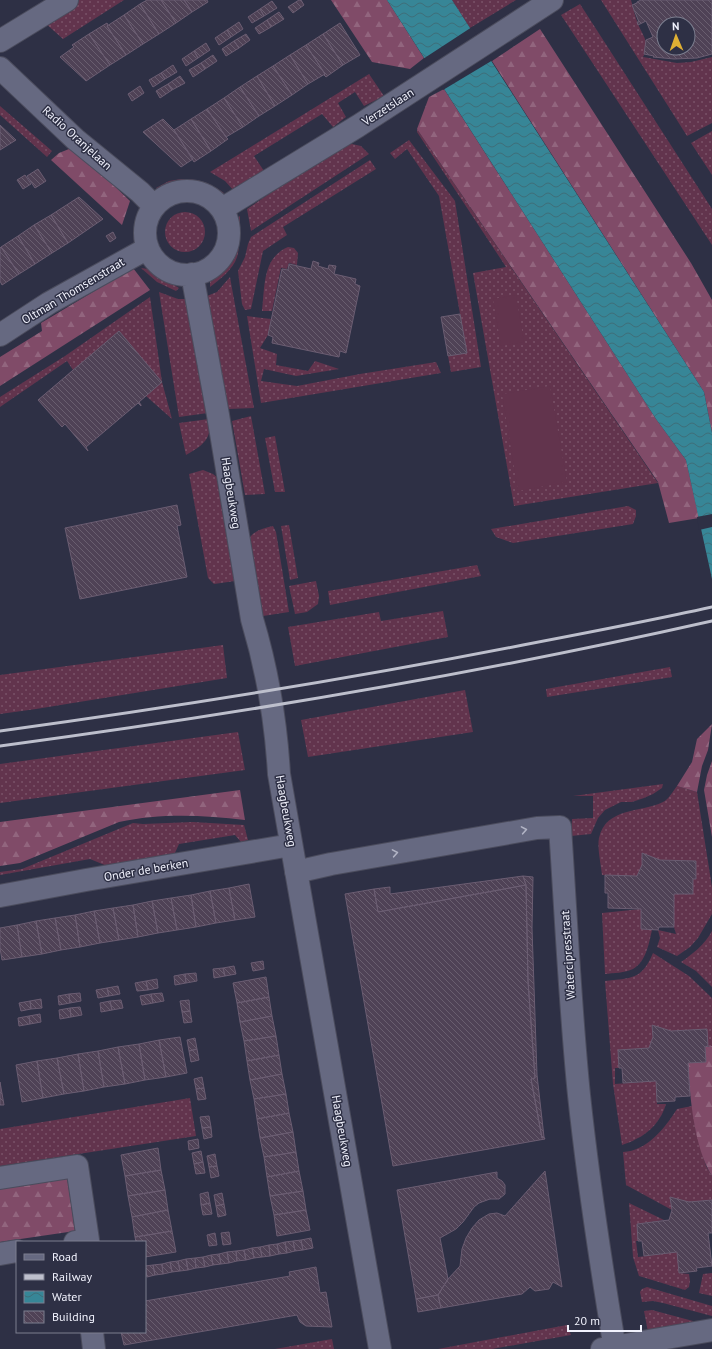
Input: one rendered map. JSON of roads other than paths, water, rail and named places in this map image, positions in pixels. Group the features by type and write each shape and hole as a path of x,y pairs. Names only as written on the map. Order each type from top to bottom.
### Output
{"street":[{"path":"0,41 67,0"},
{"name":"Verzetslaan","path":"222,209 412,92 552,0"},
{"name":"Radio Oranjelaan","path":"0,68 75,139 140,192 154,206"},
{"path":"189,191 202,193 213,200 222,209 227,220 229,232 225,250 214,264 204,271 192,274 178,274 165,269 155,260 148,248 145,233 147,219 154,206 164,198 176,192 189,191"},
{"name":"Oltman Thomsenstraat","path":"0,335 49,304 148,248"},
{"name":"Haagbeukweg","path":"192,274 218,415 252,619 261,650 277,739 279,774 380,1349"},
{"name":"Watercipresstraat","path":"296,872 357,859 537,828 560,827 569,972 579,1096 611,1348"},
{"name":"Onder de berken","path":"0,896 291,845"},
{"path":"0,1178 76,1166 88,1240 82,1241"},
{"path":"0,1254 16,1251"},
{"path":"611,1348 712,1330"},
{"path":"92,1333 94,1349"}],"water":[{"path":"387,0 452,0 704,392 712,433 712,579 686,460 656,419"}],"railway":[{"path":"0,731 328,681 570,636 712,607"},
{"path":"0,746 90,734 358,691 535,658 712,621"}]}
